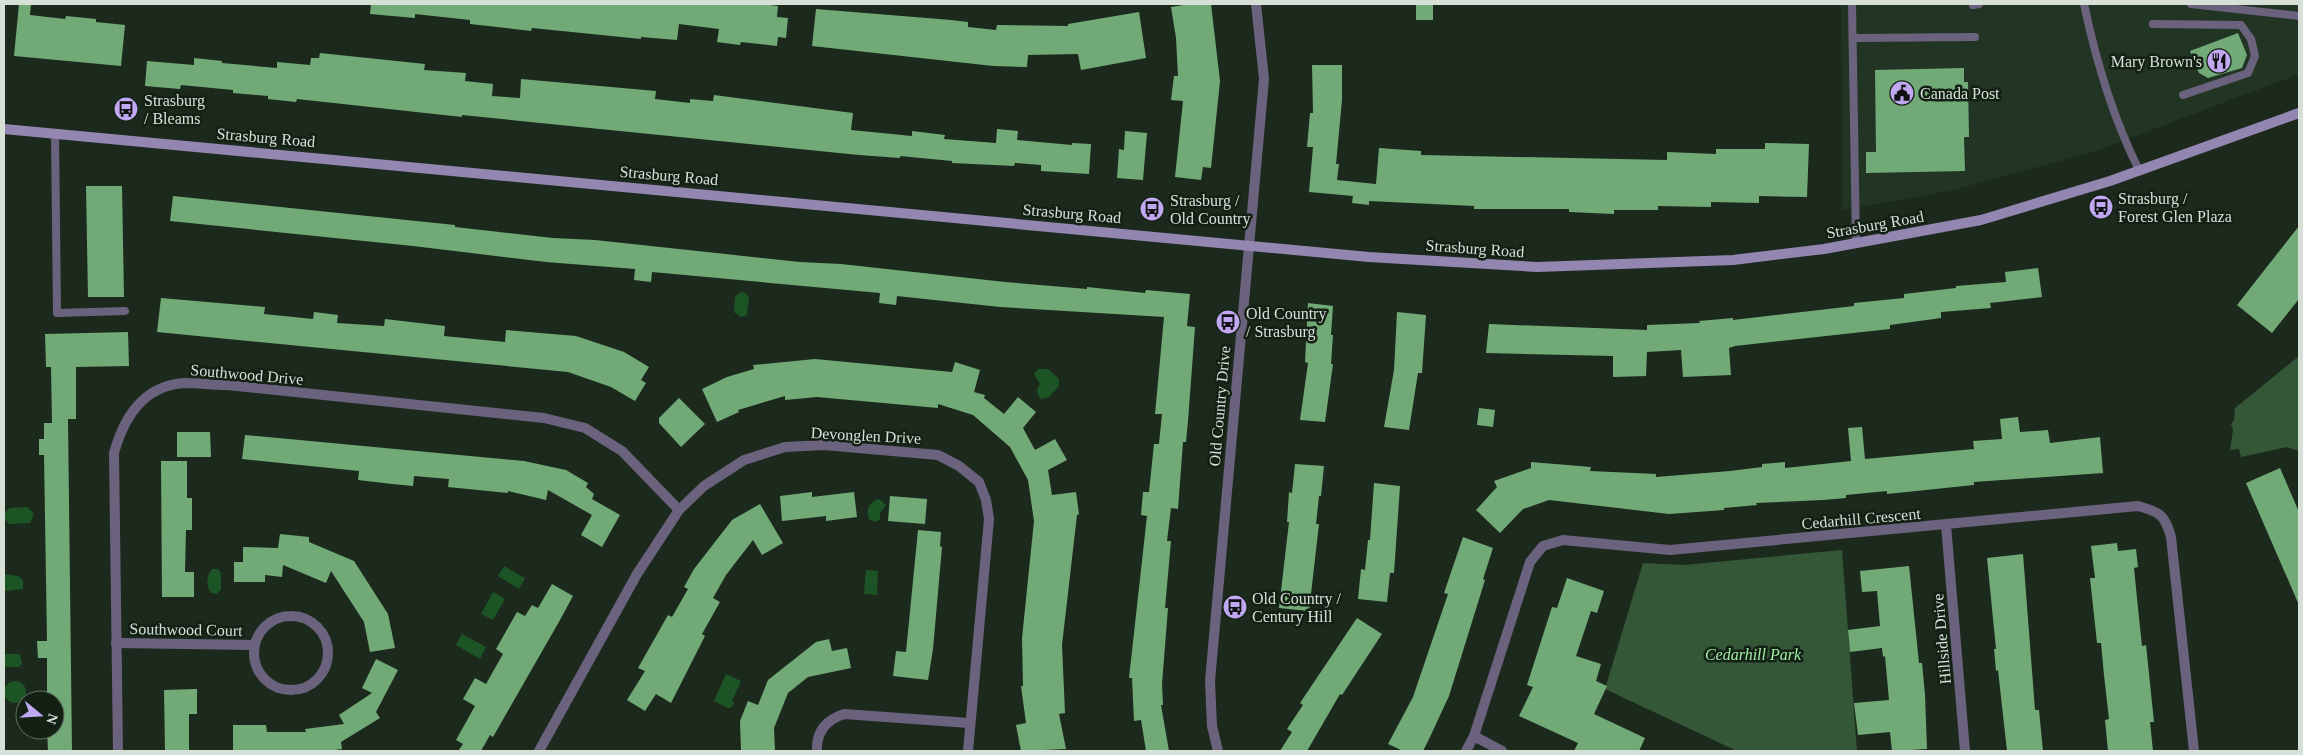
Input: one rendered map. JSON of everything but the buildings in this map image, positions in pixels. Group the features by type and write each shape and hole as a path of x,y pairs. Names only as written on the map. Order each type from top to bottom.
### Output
{"street":[{"name":"Old Country Drive","path":"1218,751 1212,726 1210,681 1264,79 1256,4"},
{"name":"Strasburg Road","path":"4,129 1248,244 1369,257 1537,267 1733,260 1856,244 1981,220 2139,170 2299,112"},
{"name":"Southwood Drive","path":"118,751 114,452 128,416 143,400 160,388 183,383 227,385 544,418 585,428 622,452 679,510"},
{"name":"Devonglen Drive","path":"539,751 637,574 679,510 704,486 744,460 785,447 824,445 938,455 959,466 979,482 986,500 989,519 969,723 968,751"},
{"name":"Cedarhill Crescent","path":"1466,751 1474,736 1530,562 1543,546 1563,540 1670,550 2138,506 2155,510 2167,520 2172,538 2194,751"},
{"name":"Hillside Drive","path":"1946,525 1965,751"},
{"name":"Southwood Court","path":"286,616 298,616 310,620 319,628 325,638 328,662 323,673 309,686 291,690 279,688 268,682 260,673 255,661 254,645 265,627 275,620 286,616"},
{"name":"Southwood Court","path":"116,643 254,645"},
{"path":"817,751 817,741 822,728 831,718 844,714 969,723"},
{"path":"1474,736 1502,751"}],"lane":[{"path":"1852,4 1856,244"},
{"path":"2084,4 2104,84 2125,142 2139,170"},
{"path":"2191,4 2299,16"},
{"path":"2153,24 2242,25 2251,39 2256,56 2248,72 2183,95"},
{"path":"1853,38 1975,37"},
{"path":"55,134 57,313 125,311"}],"shaded area":[{"path":"1841,4 2299,4 2299,74 2093,152 1949,191 1843,210"},
{"path":"744,292 749,297 747,315 741,317 734,312 735,297 739,293"},
{"path":"1038,369 1048,369 1059,379 1059,386 1049,397 1041,399 1037,391 1040,384 1034,374"},
{"path":"879,499 886,505 880,513 880,519 876,522 869,519 868,509 871,504"},
{"path":"28,507 34,514 30,523 9,524 4,518 4,513 10,508"},
{"path":"504,566 525,578 519,589 498,576"},
{"path":"212,569 218,569 221,573 221,589 217,594 209,591 208,578"},
{"path":"866,570 878,571 877,595 864,594"},
{"path":"4,574 18,576 23,580 23,589 4,591"},
{"path":"493,592 505,599 493,620 481,614"},
{"path":"462,634 486,647 480,659 456,645"},
{"path":"4,654 20,654 22,664 19,667 4,667"},
{"path":"726,674 741,681 732,701 734,702 732,707 728,708 714,701"},
{"path":"15,681 23,684 26,690 15,690 15,703 7,700 4,692 7,684"}],"green space":[{"path":"2299,356 2299,451 2287,447 2241,457 2239,449 2230,450 2233,430 2231,424 2234,420 2235,408"},
{"name":"Cedarhill Park","path":"1842,550 1857,751 1737,751 1605,689 1643,563 1684,565"}],"place":[{"name":"Mary Brown's","path":"2219,61"},
{"name":"Canada Post","path":"1902,93"},
{"name":"Strasburg / Bleams","path":"126,109"},
{"name":"Strasburg / Forest Glen Plaza","path":"2101,207"},
{"name":"Strasburg / Old Country","path":"1152,209"},
{"name":"Old Country / Strasburg","path":"1228,322"},
{"name":"Old Country / Century Hill","path":"1235,607"}]}
